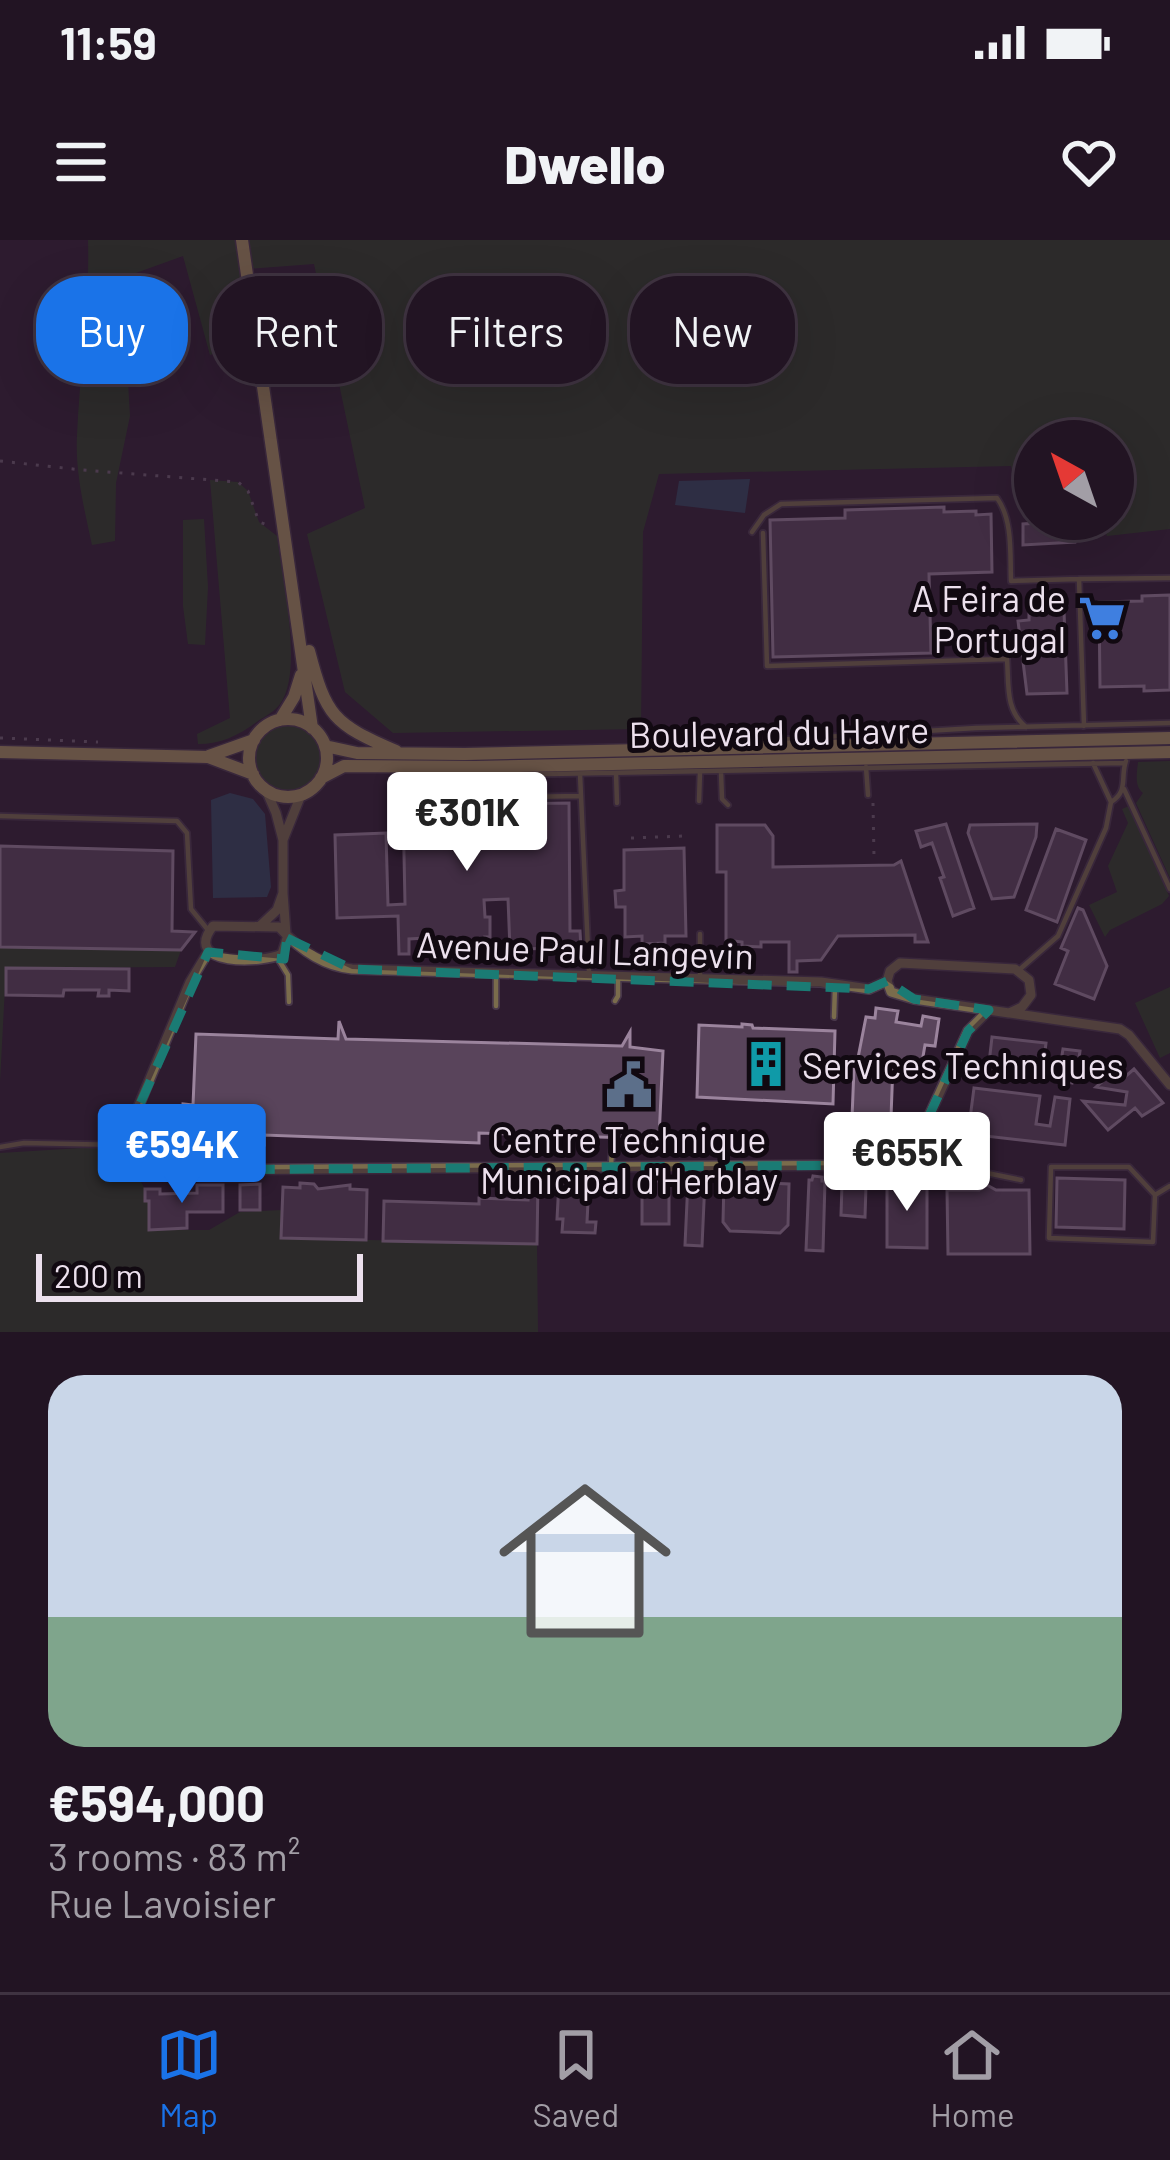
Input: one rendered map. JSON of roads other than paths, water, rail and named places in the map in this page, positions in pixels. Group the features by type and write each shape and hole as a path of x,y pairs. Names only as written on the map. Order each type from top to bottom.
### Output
{"main road":[{"path":"242,240 312,728 325,746 321,778"},
{"path":"296,599 326,704 361,736 402,754"},
{"path":"280,720 304,668"},
{"path":"301,795 279,796 266,790 253,774 249,754 264,728 280,720 312,728"},
{"name":"Boulevard du Havre","path":"325,746 342,752 402,754 1170,738"},
{"path":"208,757 254,740"},
{"path":"0,752 208,757 253,774"},
{"name":"Boulevard du Havre","path":"301,795 344,766 1128,758 1170,752"}],"street":[{"path":"266,790 283,840 286,936 284,950 277,957 217,957 208,952 208,930 218,925 261,925 277,910 284,893"},
{"path":"283,840 301,795"},
{"name":"Avenue Paul Langevin","path":"261,925 279,927 313,956 340,968 835,983 869,988 886,981"},
{"path":"208,952 190,982 132,1122 132,1142 155,1167 888,1166 913,1151 968,1031 989,1010"},
{"name":"Avenue Paul Langevin","path":"1018,970 900,963 886,981 891,992 914,999 1120,1029 1170,1085"},
{"path":"1018,970 1042,1010 1058,1020"},
{"path":"1009,1013 1031,995"}],"lane":[{"path":"752,532 764,515 782,504 997,498 1005,509 1009,532 1011,581 1170,578"},
{"path":"763,533 767,666 1007,659 1010,705 1014,717 1026,727"},
{"path":"1079,579 1084,726"},
{"path":"701,749 772,738 1170,723"},
{"path":"476,767 498,775 580,774 1093,763 1128,758 1124,789 1111,802"},
{"path":"1018,970 1058,937 1106,828 1111,802 1093,763"},
{"path":"866,767 871,795"},
{"path":"699,801 700,772"},
{"path":"721,772 722,799 728,805"},
{"path":"616,773 617,802"},
{"path":"580,774 589,976"},
{"path":"1124,789 1170,889"},
{"path":"406,799 582,796"},
{"path":"0,816 177,821 187,833 191,909 208,930"},
{"path":"700,934 700,980"},
{"path":"277,957 288,975 289,1002"},
{"path":"496,974 496,1006"},
{"path":"615,1001 618,976"},
{"path":"834,1017 835,983"},
{"path":"0,1147 132,1142"},
{"path":"611,1168 612,1146"},
{"path":"913,1151 938,1162 1021,1180"},
{"path":"485,1153 485,1169"},
{"path":"1051,1167 1129,1167 1155,1195 1153,1242 1049,1238 1051,1167"},
{"path":"1155,1195 1170,1186"}],"water":[{"path":"750,479 745,513 675,505 679,481"},
{"path":"230,793 253,799 265,814 271,887 267,897 213,898 211,800"}],"place":[{"name":"A Feira de Portugal","path":"1102,618"},
{"name":"Services Techniques","path":"766,1064"},
{"name":"Centre Technique Municipal d'Herblay","path":"629,1085"}]}
